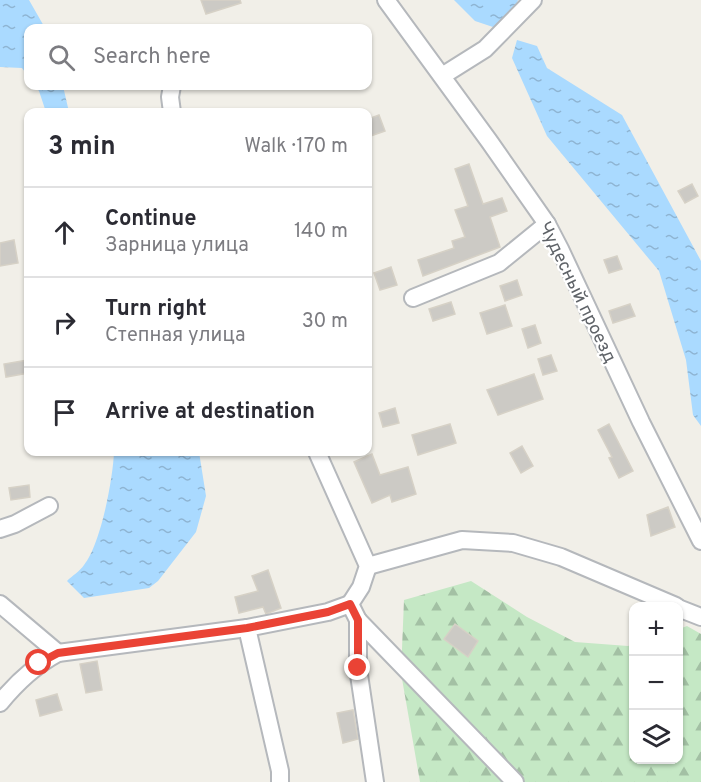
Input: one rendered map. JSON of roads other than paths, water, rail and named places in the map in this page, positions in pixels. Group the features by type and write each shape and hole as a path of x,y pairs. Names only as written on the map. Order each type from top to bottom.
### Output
{"street":[{"name":"Чудесный проезд","path":"386,0 547,224 641,422 701,541"},
{"path":"442,76 485,49 533,0"},
{"path":"171,90 171,108"},
{"path":"414,298 499,263 547,224"},
{"path":"0,703 16,683 39,663 58,653 247,628 328,612 350,604 361,587 368,566 319,456"},
{"path":"0,529 15,524 49,506"},
{"path":"368,566 462,540 513,543 561,557 665,602"},
{"path":"0,604 58,653"},
{"path":"350,604 358,620 515,782"},
{"path":"683,610 701,617"},
{"path":"358,620 358,668 375,782"},
{"path":"247,628 280,771 280,782"}],"water":[{"path":"0,0 29,0 43,24 24,24 24,71 22,68 0,67"},
{"path":"454,0 518,0 510,23 502,30 475,21"},
{"path":"517,40 537,46 547,68 622,115 701,261 701,426 693,415 686,360 659,271 547,136 512,58"},
{"path":"64,90 68,108 45,108 39,91"},
{"path":"114,456 200,456 206,496 196,532 158,581 149,588 84,598 67,581 84,565 96,542 111,478"}]}
